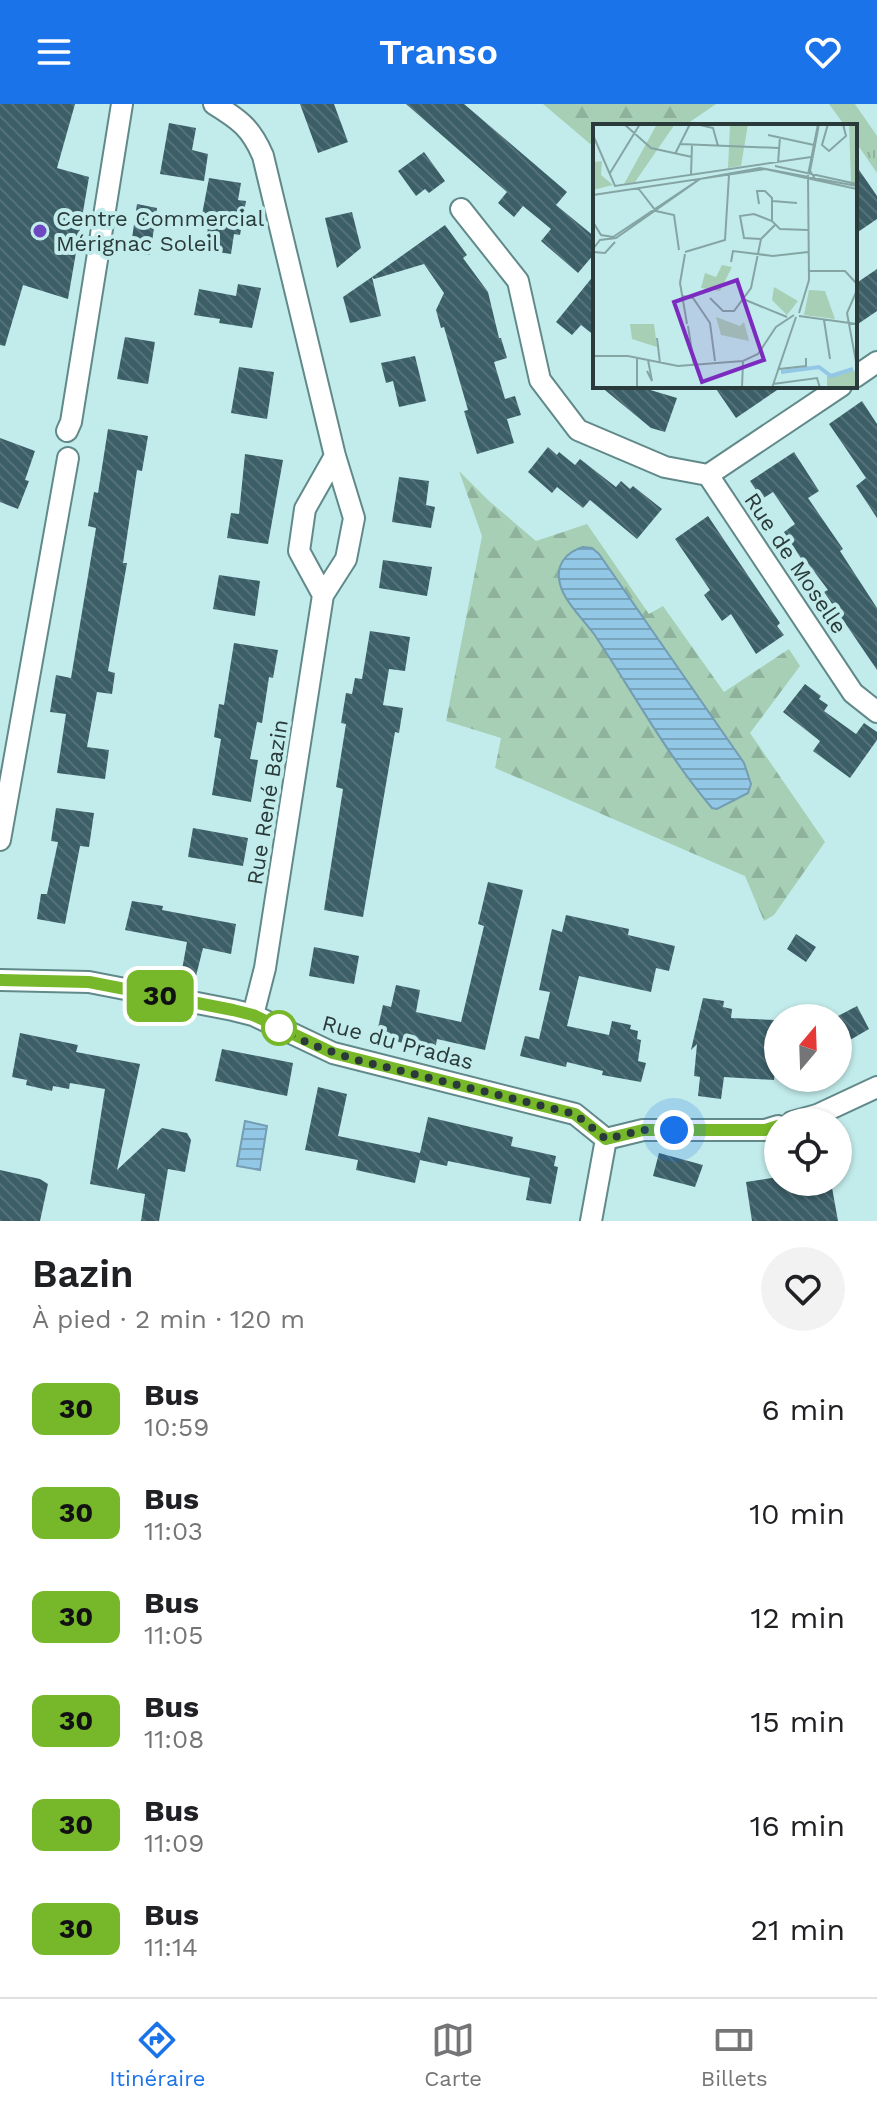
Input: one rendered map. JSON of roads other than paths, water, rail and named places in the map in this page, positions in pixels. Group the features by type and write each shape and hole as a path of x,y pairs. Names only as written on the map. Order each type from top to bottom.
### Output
{"street":[{"path":"67,431 122,104"},
{"name":"Rue René Bazin","path":"214,104 238,118 254,134 263,156 335,456 354,518 346,559 323,595 265,968 253,1015"},
{"path":"461,209 518,281 540,380 578,430 665,467 708,475 820,392"},
{"path":"857,376 876,365"},
{"path":"323,595 299,551 305,509 335,456"},
{"path":"0,840 68,458"},
{"name":"Rue de Moselle","path":"708,475 853,693 877,712"},
{"name":"Rue du Pradas","path":"0,980 89,982 253,1015 333,1053 575,1114 606,1139"},
{"path":"832,1108 877,1087"},
{"path":"591,1221 606,1139 643,1130 764,1130"}],"water":[{"path":"583,547 592,548 599,554 744,763 751,784 748,793 717,809 712,808 570,603 562,590 559,571 567,556"},
{"path":"245,1121 267,1126 260,1170 237,1166"}],"place":[{"name":"Centre Commercial Mérignac Soleil","path":"40,231"}]}
